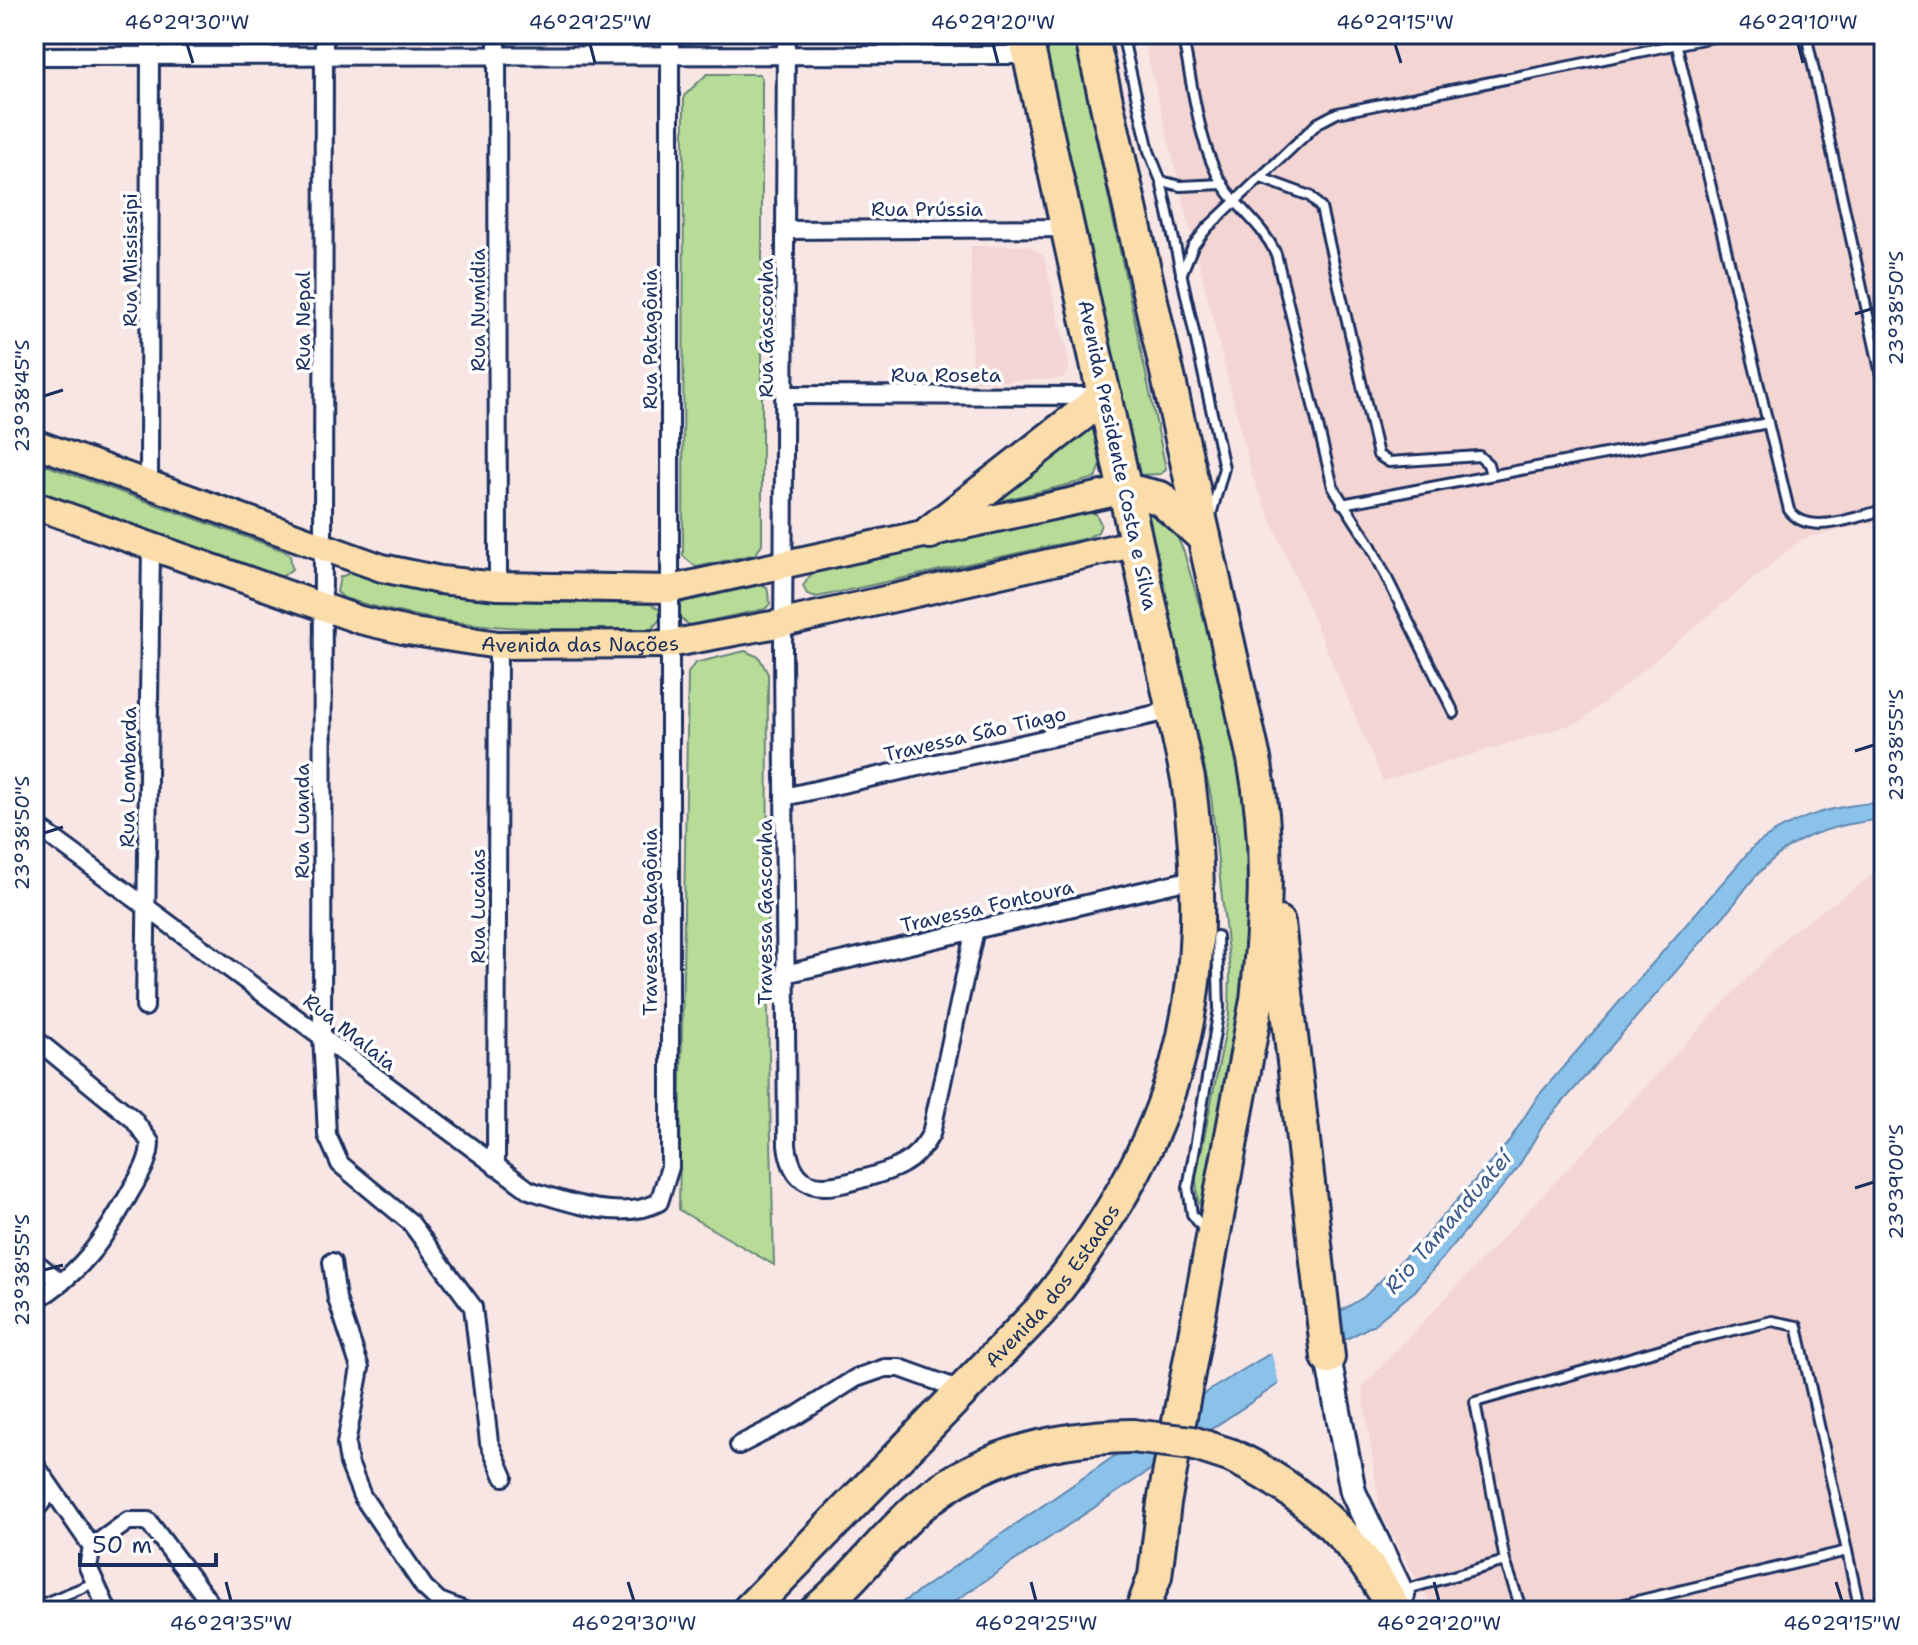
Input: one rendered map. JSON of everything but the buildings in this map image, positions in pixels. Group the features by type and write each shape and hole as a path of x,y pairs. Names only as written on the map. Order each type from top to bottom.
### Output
{"highway":[{"path":"1091,34 1258,782 1266,861 1280,933 1328,1357"},
{"name":"Avenida Presidente Costa e Silva","path":"1027,44 1174,710 1188,779 1198,878"},
{"path":"930,532 1105,396"},
{"path":"1125,490 1160,498 1204,537"},
{"path":"1142,1611 1155,1576 1164,1503 1257,1000 1266,861"},
{"name":"Avenida dos Estados","path":"748,1611 1040,1311 1112,1213 1151,1142 1166,1103 1188,1016 1196,959 1198,878"},
{"path":"816,1611 920,1506 984,1465 1057,1441 1132,1436 1192,1443 1232,1456 1296,1492 1359,1552 1402,1604"}],"main road":[{"path":"34,443 323,547 413,576 498,586 671,589 1125,490"},
{"name":"Avenida das Nações","path":"34,505 323,608 407,631 498,645 669,644 783,623 1137,543"},
{"path":"1328,1357 1353,1492 1402,1604"}],"street":[{"name":"Rua Mississipi","path":"149,485 150,34"},
{"name":"Rua Nepal","path":"323,608 324,34"},
{"name":"Rua Numídia","path":"497,34 498,586"},
{"name":"Rua Patagônia","path":"669,644 670,34"},
{"name":"Rua Gasconha","path":"783,623 786,564 786,34"},
{"path":"34,56 786,56 1027,44"},
{"name":"Rua Prússia","path":"787,230 1068,228"},
{"name":"Rua Roseta","path":"786,395 1105,396"},
{"name":"Rua Lombarda","path":"145,1007 151,548"},
{"name":"Rua Luanda","path":"323,608 322,1034 327,1135 340,1164 410,1222 473,1307 489,1442 504,1477"},
{"name":"Travessa Gasconha","path":"783,623 788,1156 796,1173 818,1188 832,1188 894,1170 906,1165 924,1146 931,1134 975,929"},
{"name":"Travessa Patagônia","path":"662,1198 670,1167 669,644"},
{"name":"Rua Lucaias","path":"496,1167 498,645"},
{"name":"Travessa São Tiago","path":"784,797 1174,710"},
{"name":"Rua Malaia","path":"34,824 529,1190 589,1205 632,1210 651,1206 662,1198"},
{"name":"Travessa Fontoura","path":"785,974 1198,878"},
{"path":"34,1038 144,1130 150,1149 141,1173 99,1246 61,1283 34,1301"},
{"path":"34,1261 61,1283"},
{"path":"332,1262 337,1299 360,1368 346,1444 354,1479 424,1587 439,1601 465,1611"},
{"path":"739,1445 796,1416 856,1378 885,1368 900,1368 964,1391"},
{"path":"34,1463 92,1547"},
{"path":"108,1611 94,1583 88,1560 92,1547 128,1521 148,1521 216,1611"}],"lane":[{"path":"1122,34 1149,151 1161,181 1224,468 1204,537"},
{"path":"1182,34 1209,154 1223,184 1257,221 1276,254 1327,466 1342,504 1371,546 1454,713"},
{"path":"1674,34 1789,510 1804,524 1818,524 1884,510"},
{"path":"1181,275 1199,237 1318,123 1337,113 1728,34"},
{"path":"1806,34 1884,388"},
{"path":"1261,178 1310,196 1321,208 1378,455 1389,462 1479,456 1488,464 1491,475"},
{"path":"1161,181 1180,186 1223,184"},
{"path":"1342,504 1768,423"},
{"path":"1214,1241 1192,1214 1188,1199 1219,1009 1217,936"},
{"path":"1522,1611 1505,1561 1475,1402 1772,1321 1797,1326 1860,1611"},
{"path":"34,1539 39,1512 54,1493"},
{"path":"1595,1611 1847,1551"},
{"path":"1402,1604 1505,1561"},
{"path":"37,1605 94,1583"}],"shaded area":[{"path":"1142,34 1884,34 1884,520 1802,539 1580,722 1383,781 1252,476"},
{"path":"971,246 1029,246 1044,256 1069,362 1069,369 1062,379 972,382"},
{"path":"1884,867 1884,1611 1434,1611 1380,1511 1362,1387 1789,934"}],"green space":[{"path":"1039,34 1074,34 1166,469 1161,474 1137,475"},
{"path":"707,74 759,74 762,78 762,544 756,554 696,567 683,556 684,96"},
{"path":"1092,423 1101,465 1096,478 1004,500 1000,498"},
{"path":"34,461 282,550 290,555 292,569 283,576 273,576 34,489"},
{"path":"1084,511 1096,514 1101,524 1098,532 1087,538 817,597 807,594 803,586 812,573"},
{"path":"1144,511 1153,511 1175,532 1184,552 1235,734 1249,808 1252,843 1250,936 1239,1028 1203,1211 1198,1201 1196,1178 1229,1014 1230,971 1211,796"},
{"path":"350,573 424,591 498,600 650,604 659,609 661,618 652,629 534,628 459,623 383,609 344,598 337,592 340,577"},
{"path":"759,584 767,587 770,604 765,609 689,625 679,617 680,605 685,601"},
{"path":"745,651 759,657 768,674 767,970 774,1265 679,1210 688,673 695,663"}],"water":[{"name":"Rio Tamanduateí","path":"1884,802 1884,819 1817,833 1782,852 1765,866 1543,1125 1517,1169 1415,1291 1373,1325 1341,1342 940,1611 890,1611 1213,1388 1364,1297 1421,1241 1507,1144 1538,1096 1754,846 1785,827 1816,814"}],"pier":[{"path":"1333,1310 1338,1349 1280,1387 1270,1348"}]}
